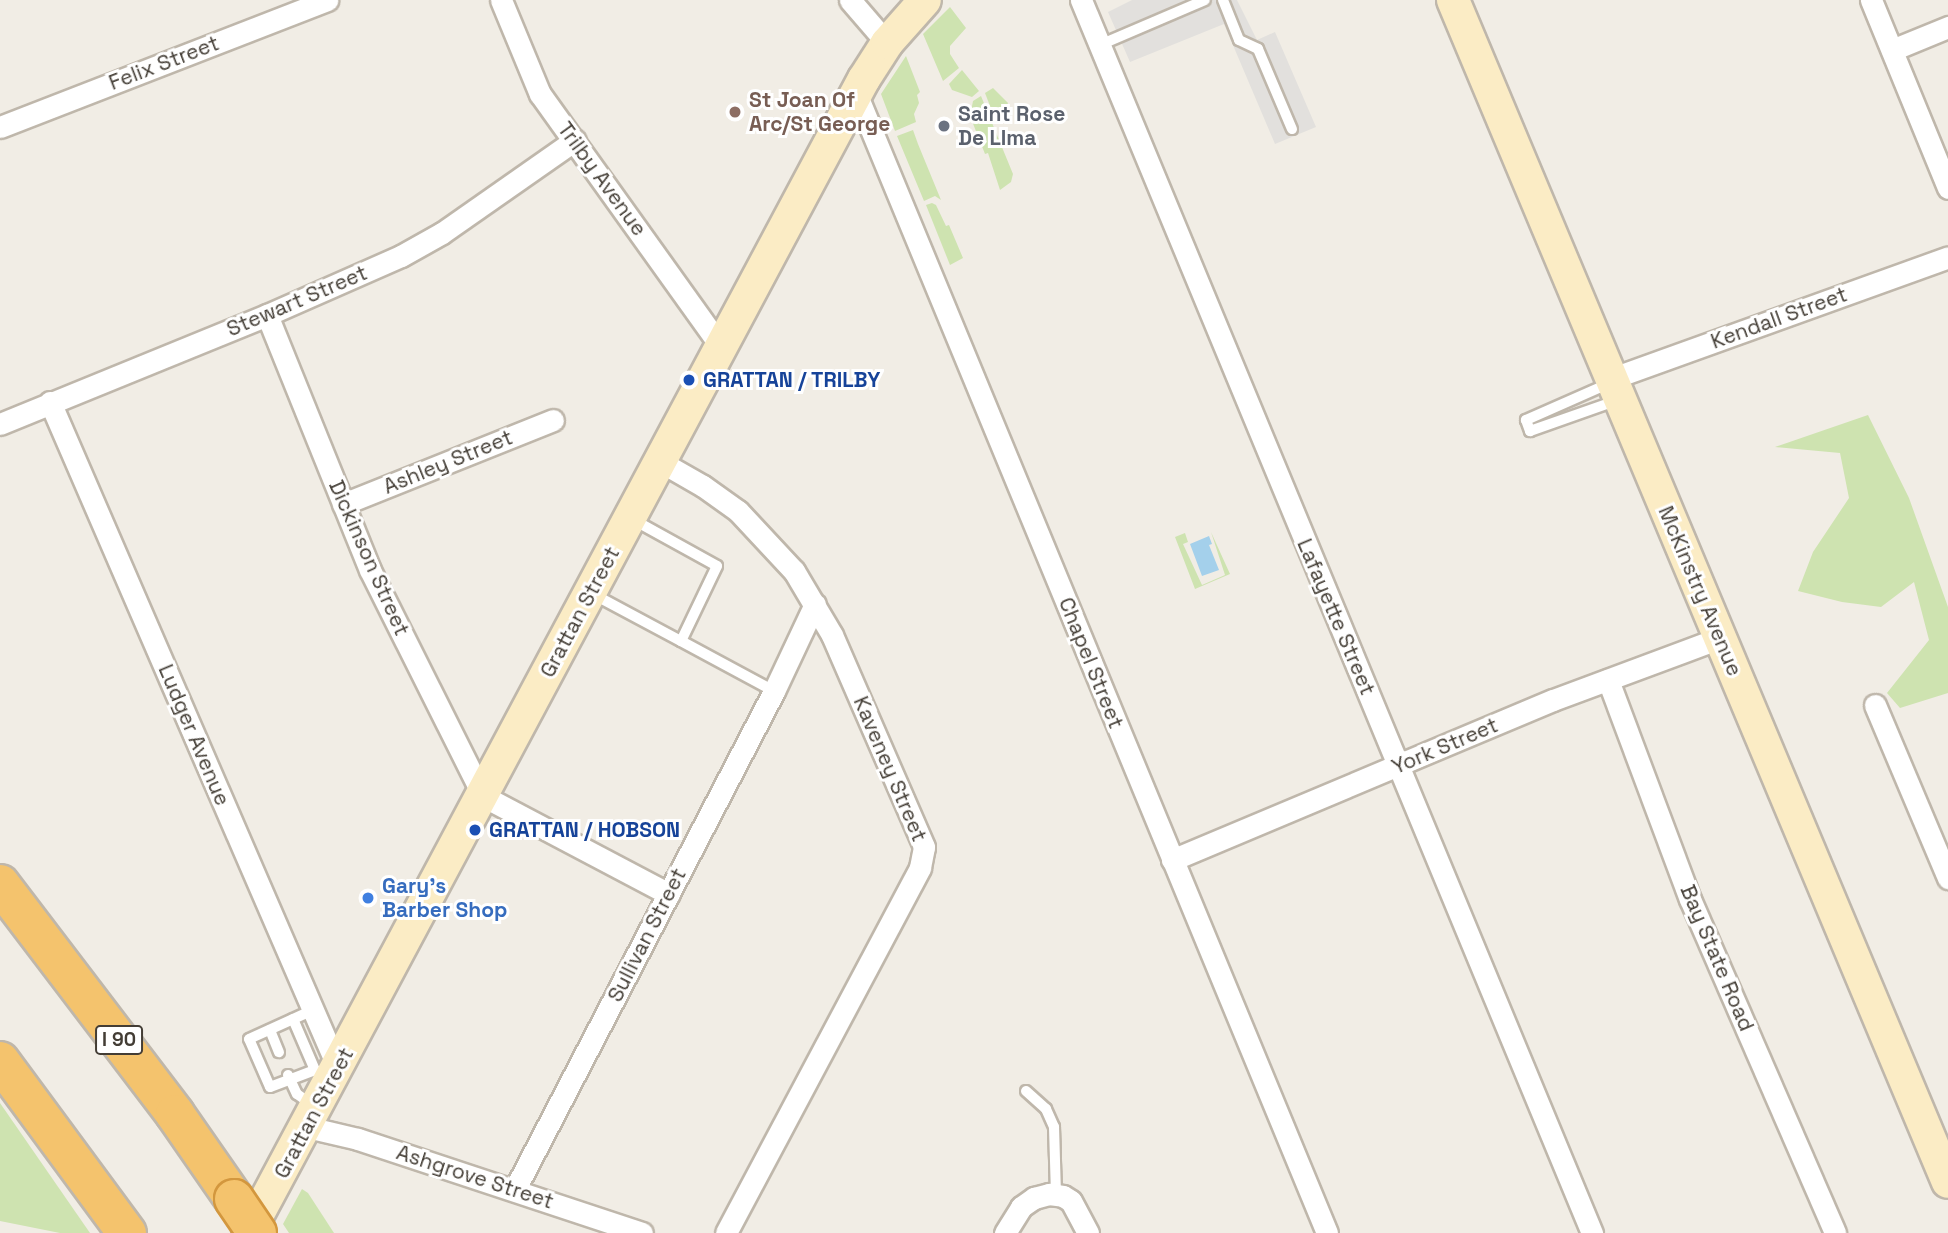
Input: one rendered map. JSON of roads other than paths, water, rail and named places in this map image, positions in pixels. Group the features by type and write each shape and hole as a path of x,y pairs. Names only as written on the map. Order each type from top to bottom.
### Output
{"highway":[{"name":"I 90","path":"0,884 176,1114 241,1216 257,1233"},
{"path":"0,1060 127,1233"}],"main road":[{"name":"Grattan Street","path":"241,1216 312,1117 856,93 887,43 925,0"},
{"name":"McKinstry Avenue","path":"1453,0 1948,1182"}],"street":[{"name":"Felix Street","path":"0,127 327,0"},
{"name":"Trilby Avenue","path":"501,0 540,94 722,348"},
{"path":"850,0 887,43"},
{"name":"Lafayette Street","path":"1082,0 1592,1233"},
{"path":"1871,0 1948,188"},
{"path":"1892,50 1948,27"},
{"name":"Chapel Street","path":"856,93 1327,1233"},
{"name":"Stewart Street","path":"0,424 267,315 401,256 442,233 575,140"},
{"name":"Kendall Street","path":"1614,387 1948,257"},
{"name":"Dickinson Street","path":"267,315 370,570 482,796"},
{"name":"Ludger Avenue","path":"50,402 338,1068"},
{"name":"Ashley Street","path":"343,504 553,420"},
{"name":"Kaveney Street","path":"660,462 724,499 752,523 780,553 815,604 832,635 920,833 925,855 726,1233"},
{"name":"Sullivan Street","path":"515,1189 774,691 815,604"},
{"name":"York Street","path":"1172,860 1608,680 1720,639"},
{"name":"Bay State Road","path":"1608,680 1690,899 1835,1233"},
{"path":"1875,705 1948,878"},
{"path":"482,796 669,894"},
{"name":"Ashgrove Street","path":"312,1117 358,1139 642,1233"},
{"path":"1005,1233 1021,1207 1041,1195 1056,1194 1063,1196 1078,1209 1088,1233"}],"lane":[{"path":"1100,45 1205,0"},
{"path":"1223,0 1239,40 1258,48 1292,129"},
{"path":"1614,387 1530,431 1526,420 1614,387"},
{"path":"631,518 717,566 681,641"},
{"path":"590,593 774,691"},
{"path":"293,1019 314,1070 289,1077 270,1087 249,1039 270,1030 293,1019 313,1010"},
{"path":"270,1030 279,1052"},
{"path":"289,1077 312,1117"},
{"path":"1026,1091 1046,1109 1054,1127 1056,1194"}],"water":[{"path":"1209,536 1212,544 1209,545 1219,570 1202,576 1190,544"}],"place":[{"name":"St Joan Of Arc/St George","path":"735,112"},
{"name":"Saint Rose De LIma","path":"944,126"},
{"name":"GRATTAN / TRILBY","path":"689,380"},
{"name":"GRATTAN / HOBSON","path":"475,830"},
{"name":"Gary's Barber Shop","path":"368,898"}]}
